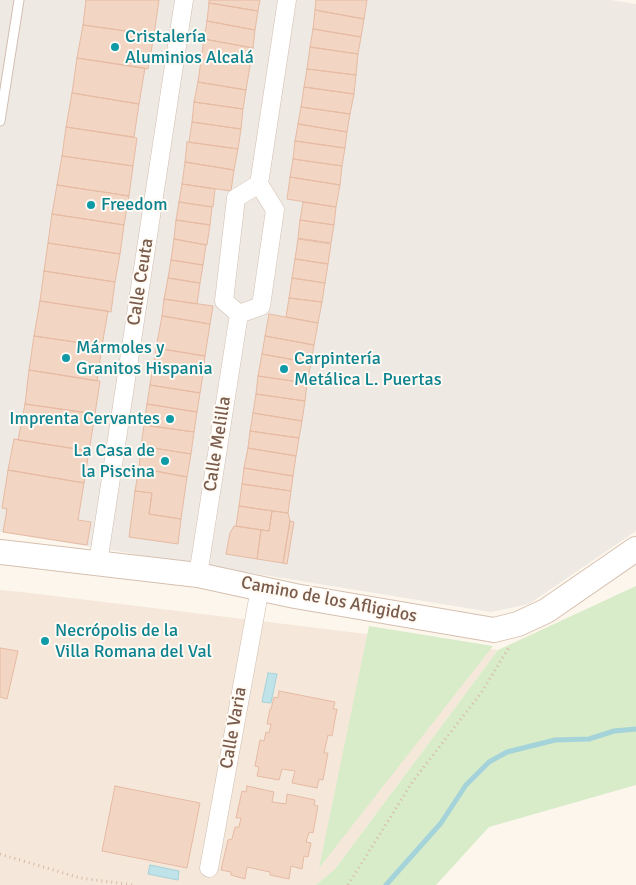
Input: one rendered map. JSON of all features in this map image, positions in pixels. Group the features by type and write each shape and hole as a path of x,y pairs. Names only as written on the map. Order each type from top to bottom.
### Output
{"street":[{"name":"Calle Ceuta","path":"98,563 184,0"},
{"path":"259,184 236,198 224,301 239,314 261,306 275,210 259,184 287,0"},
{"name":"Calle Melilla","path":"198,575 239,314"},
{"name":"Camino de los Afligidos","path":"0,552 198,575 494,630 518,624 546,611 636,549"},
{"name":"Calle Varia","path":"208,868 260,588"}],"lane":[{"path":"0,121 19,0"}],"path":[{"path":"348,885 412,781 481,693 514,641 518,624"},
{"path":"0,854 80,878 134,885"},
{"path":"80,878 80,885"}],"shaded area":[{"path":"0,0 611,0 636,4 636,531 529,604 491,612 0,532"},
{"path":"0,590 498,650 335,869 316,885 0,885"}],"green space":[{"path":"636,586 636,785 489,827 436,885 316,885 335,869 498,650"},
{"path":"369,626 493,646 319,868"}],"water":[{"path":"268,673 277,674 271,703 262,702"},
{"path":"150,865 179,871 178,880 148,874"}],"building":[{"path":"86,0 159,0 154,35 83,25"},
{"path":"209,0 260,0 258,11 209,3"},
{"path":"316,0 367,0 364,19 315,10"},
{"path":"209,3 258,11 255,30 207,21"},
{"path":"315,10 364,19 361,37 313,29"},
{"path":"207,21 255,30 253,48 204,39"},
{"name":"Cristalería Aluminios Alcalá","path":"83,25 154,35 148,69 77,58"},
{"path":"313,29 361,37 358,54 310,47"},
{"path":"204,39 253,48 246,90 198,82"},
{"path":"310,47 358,54 356,75 307,69"},
{"path":"77,58 145,68 139,104 72,93"},
{"path":"307,69 356,75 354,94 304,87"},
{"path":"198,82 246,90 243,109 194,102"},
{"path":"304,87 354,94 350,114 301,107"},
{"path":"72,93 139,104 134,137 66,127"},
{"path":"194,102 243,109 241,129 192,122"},
{"path":"301,107 350,114 347,132 298,124"},
{"path":"192,122 241,129 238,149 189,142"},
{"path":"298,124 347,132 345,148 295,141"},
{"path":"66,127 137,138 133,166 62,156"},
{"path":"295,141 345,148 342,166 293,159"},
{"path":"187,142 238,149 234,170 185,162"},
{"path":"62,156 133,166 129,196 57,185"},
{"path":"293,159 342,166 340,185 290,177"},
{"path":"185,162 234,170 231,191 182,184"},
{"path":"290,177 340,185 336,207 287,199"},
{"path":"182,184 215,189 213,207 179,202"},
{"name":"Freedom","path":"57,185 129,196 124,225 52,214"},
{"path":"179,202 212,207 210,225 176,220"},
{"path":"303,202 336,207 334,225 300,220"},
{"path":"52,214 124,225 120,254 48,243"},
{"path":"176,220 210,225 207,245 174,239"},
{"path":"300,220 334,225 331,243 298,238"},
{"path":"174,239 206,245 203,265 171,260"},
{"path":"298,239 331,244 328,264 295,259"},
{"path":"48,243 120,254 115,282 44,271"},
{"path":"295,259 328,264 325,283 292,278"},
{"path":"171,260 203,265 200,283 168,278"},
{"path":"44,271 115,282 111,312 40,301"},
{"path":"168,278 200,283 197,304 164,299"},
{"path":"292,278 325,283 322,302 289,298"},
{"path":"289,298 322,302 318,323 286,317"},
{"path":"164,299 213,306 210,324 162,316"},
{"path":"40,301 108,311 102,346 34,336"},
{"path":"269,314 318,323 314,345 265,336"},
{"path":"162,316 210,324 205,356 156,348"},
{"name":"Mármoles y Granitos Hispania","path":"34,336 102,346 97,381 29,370"},
{"path":"265,336 314,345 311,363 262,354"},
{"path":"156,348 205,356 203,374 153,366"},
{"name":"Carpintería Metálica L. Puertas","path":"262,354 311,363 307,383 258,376"},
{"path":"153,366 203,374 200,393 150,385"},
{"path":"29,370 100,381 95,414 25,404"},
{"path":"258,376 307,383 305,401 256,394"},
{"path":"150,385 200,393 197,412 147,404"},
{"path":"256,394 305,401 302,421 253,413"},
{"path":"25,404 95,414 89,451 18,440"},
{"name":"Imprenta Cervantes","path":"147,404 197,412 194,432 144,425"},
{"path":"253,413 302,421 299,438 250,431"},
{"path":"144,425 194,432 191,454 141,446"},
{"path":"250,431 299,438 296,456 248,448"},
{"path":"14,439 89,451 84,483 8,470"},
{"name":"La Casa de la Piscina","path":"141,446 191,454 187,477 139,468"},
{"path":"248,448 296,456 293,476 244,468"},
{"path":"139,468 187,477 181,519 149,514 152,493 135,491"},
{"path":"244,468 293,476 291,491 242,484"},
{"path":"8,470 84,483 78,520 91,522 87,545 3,532 7,509 2,508"},
{"path":"242,484 291,491 288,513 239,506"},
{"path":"135,491 152,493 149,514 181,519 178,544 129,537"},
{"path":"239,506 272,511 269,531 236,526"},
{"path":"272,511 288,513 290,521 283,563 257,559 261,530 269,531"},
{"path":"290,521 294,522 287,564 283,563"},
{"path":"234,526 261,530 257,559 226,554 230,533"},
{"path":"0,648 18,651 7,699 0,697"},
{"path":"279,691 335,702 333,709 337,709 332,736 328,735 324,753 328,753 323,780 319,779 317,788 292,783 295,771 282,769 279,780 257,776 259,767 255,766 260,740 264,741 266,732 269,733 271,724 267,724 270,709 274,697 278,698"},
{"path":"115,786 200,803 187,868 102,851"},
{"path":"247,786 274,792 272,802 286,804 287,794 315,800 314,805 318,806 313,833 309,832 306,842 311,843 308,857 304,856 302,869 291,866 289,879 270,875 270,872 247,867 245,879 231,875 231,872 221,870 228,840 232,839 235,827 239,827 241,818 236,818 242,791 246,792"}],"waterway":[{"path":"386,885 441,823 466,785 489,762 507,752 555,740 589,739 614,731 636,729"}],"place":[{"name":"Cristalería Aluminios Alcalá","path":"115,47"},
{"name":"Freedom","path":"91,205"},
{"name":"Mármoles y Granitos Hispania","path":"66,358"},
{"name":"Carpintería Metálica L. Puertas","path":"284,369"},
{"name":"Imprenta Cervantes","path":"170,419"},
{"name":"La Casa de la Piscina","path":"165,461"},
{"name":"Necrópolis de la Villa Romana del Val","path":"45,641"}]}
